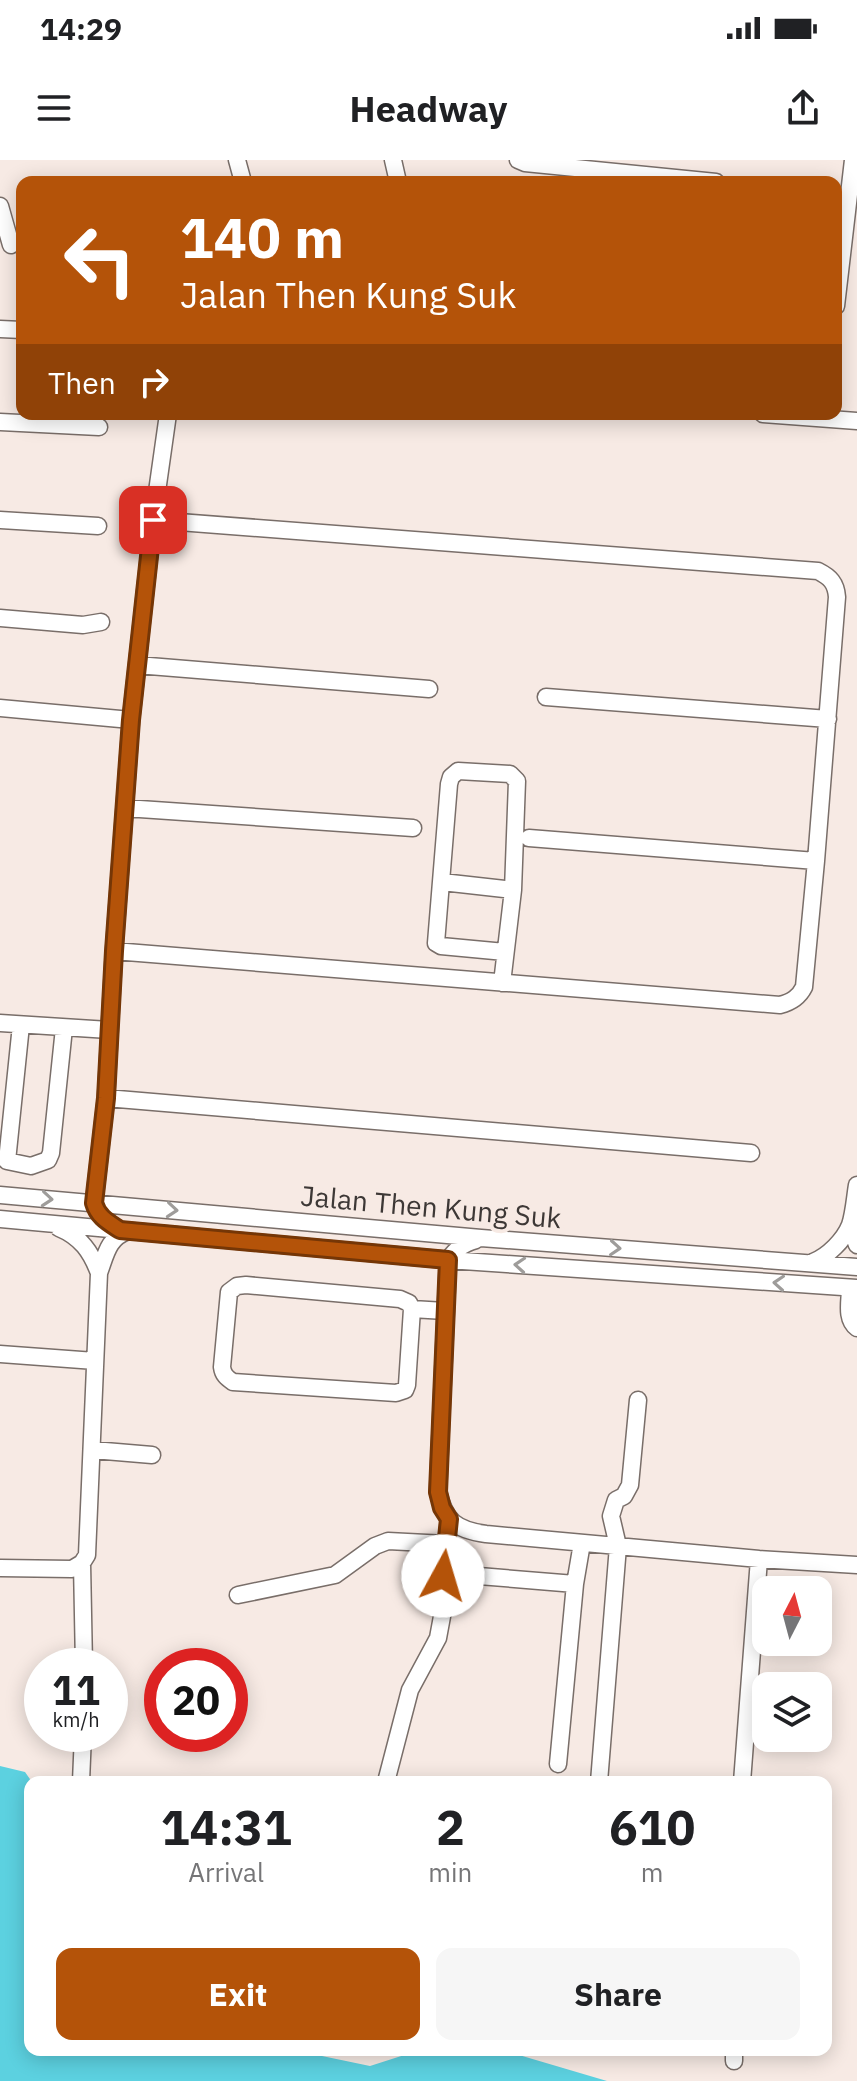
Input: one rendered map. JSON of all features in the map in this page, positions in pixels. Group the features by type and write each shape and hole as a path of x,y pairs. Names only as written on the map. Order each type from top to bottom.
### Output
{"street":[{"path":"518,160 656,176"},
{"path":"842,194 853,160"},
{"path":"0,206 11,245"},
{"path":"0,1568 72,1569 82,1563 89,1542 99,1273 107,1251 124,1230 100,1217 94,1203 106,1098 131,720 167,420"},
{"path":"0,422 99,427"},
{"path":"0,520 98,526"},
{"path":"114,951 780,1005 801,994 804,987 816,861 836,590 831,579 818,571 153,520"},
{"path":"0,618 83,625 101,622"},
{"path":"137,665 429,689"},
{"path":"546,697 828,719"},
{"path":"0,708 131,720"},
{"path":"502,983 513,890 518,784 510,774 458,771 449,784 436,943 505,952"},
{"path":"125,808 413,828"},
{"path":"529,838 816,861"},
{"path":"442,882 513,890"},
{"path":"0,1023 109,1030"},
{"path":"21,1025 4,1161 31,1166 48,1160 51,1153 64,1028"},
{"path":"106,1098 751,1153"},
{"path":"813,1262 824,1258 850,1226 857,1185"},
{"name":"Jalan Then Kung Suk","path":"0,1195 481,1238 857,1267"},
{"name":"Jalan Then Kung Suk","path":"0,1219 448,1260 854,1288"},
{"path":"46,1223 82,1242 92,1255 99,1273"},
{"path":"850,1226 857,1245"},
{"path":"405,1231 448,1260"},
{"path":"481,1238 464,1243 448,1260 438,1492 449,1519 475,1533 857,1565"},
{"path":"237,1286 400,1299 409,1303 412,1309 407,1385 401,1392 233,1382 223,1372 229,1292 237,1286"},
{"path":"854,1288 850,1318 857,1328"},
{"path":"412,1309 445,1311"},
{"path":"0,1354 95,1361"},
{"path":"599,1776 618,1546 611,1516 616,1500 624,1496 630,1485 638,1400"},
{"path":"93,1450 152,1455"},
{"path":"388,1776 410,1690 438,1638 443,1611 449,1519"},
{"path":"238,1595 335,1575 375,1546 388,1541 446,1544"},
{"path":"558,1764 575,1584 582,1543"},
{"path":"742,1776 759,1559"},
{"path":"82,1563 84,1648"},
{"path":"479,1576 575,1584"},
{"path":"81,1776 82,1752"}],"water":[{"path":"0,1766 25,1772 28,1776 24,1776 24,2056 322,2056 370,2066 401,2056 522,2056 607,2081 0,2081"}],"route":[{"path":"153,520 131,720 106,1098 94,1203 96,1211 120,1230 448,1260 438,1492 449,1519 443,1576"}]}
